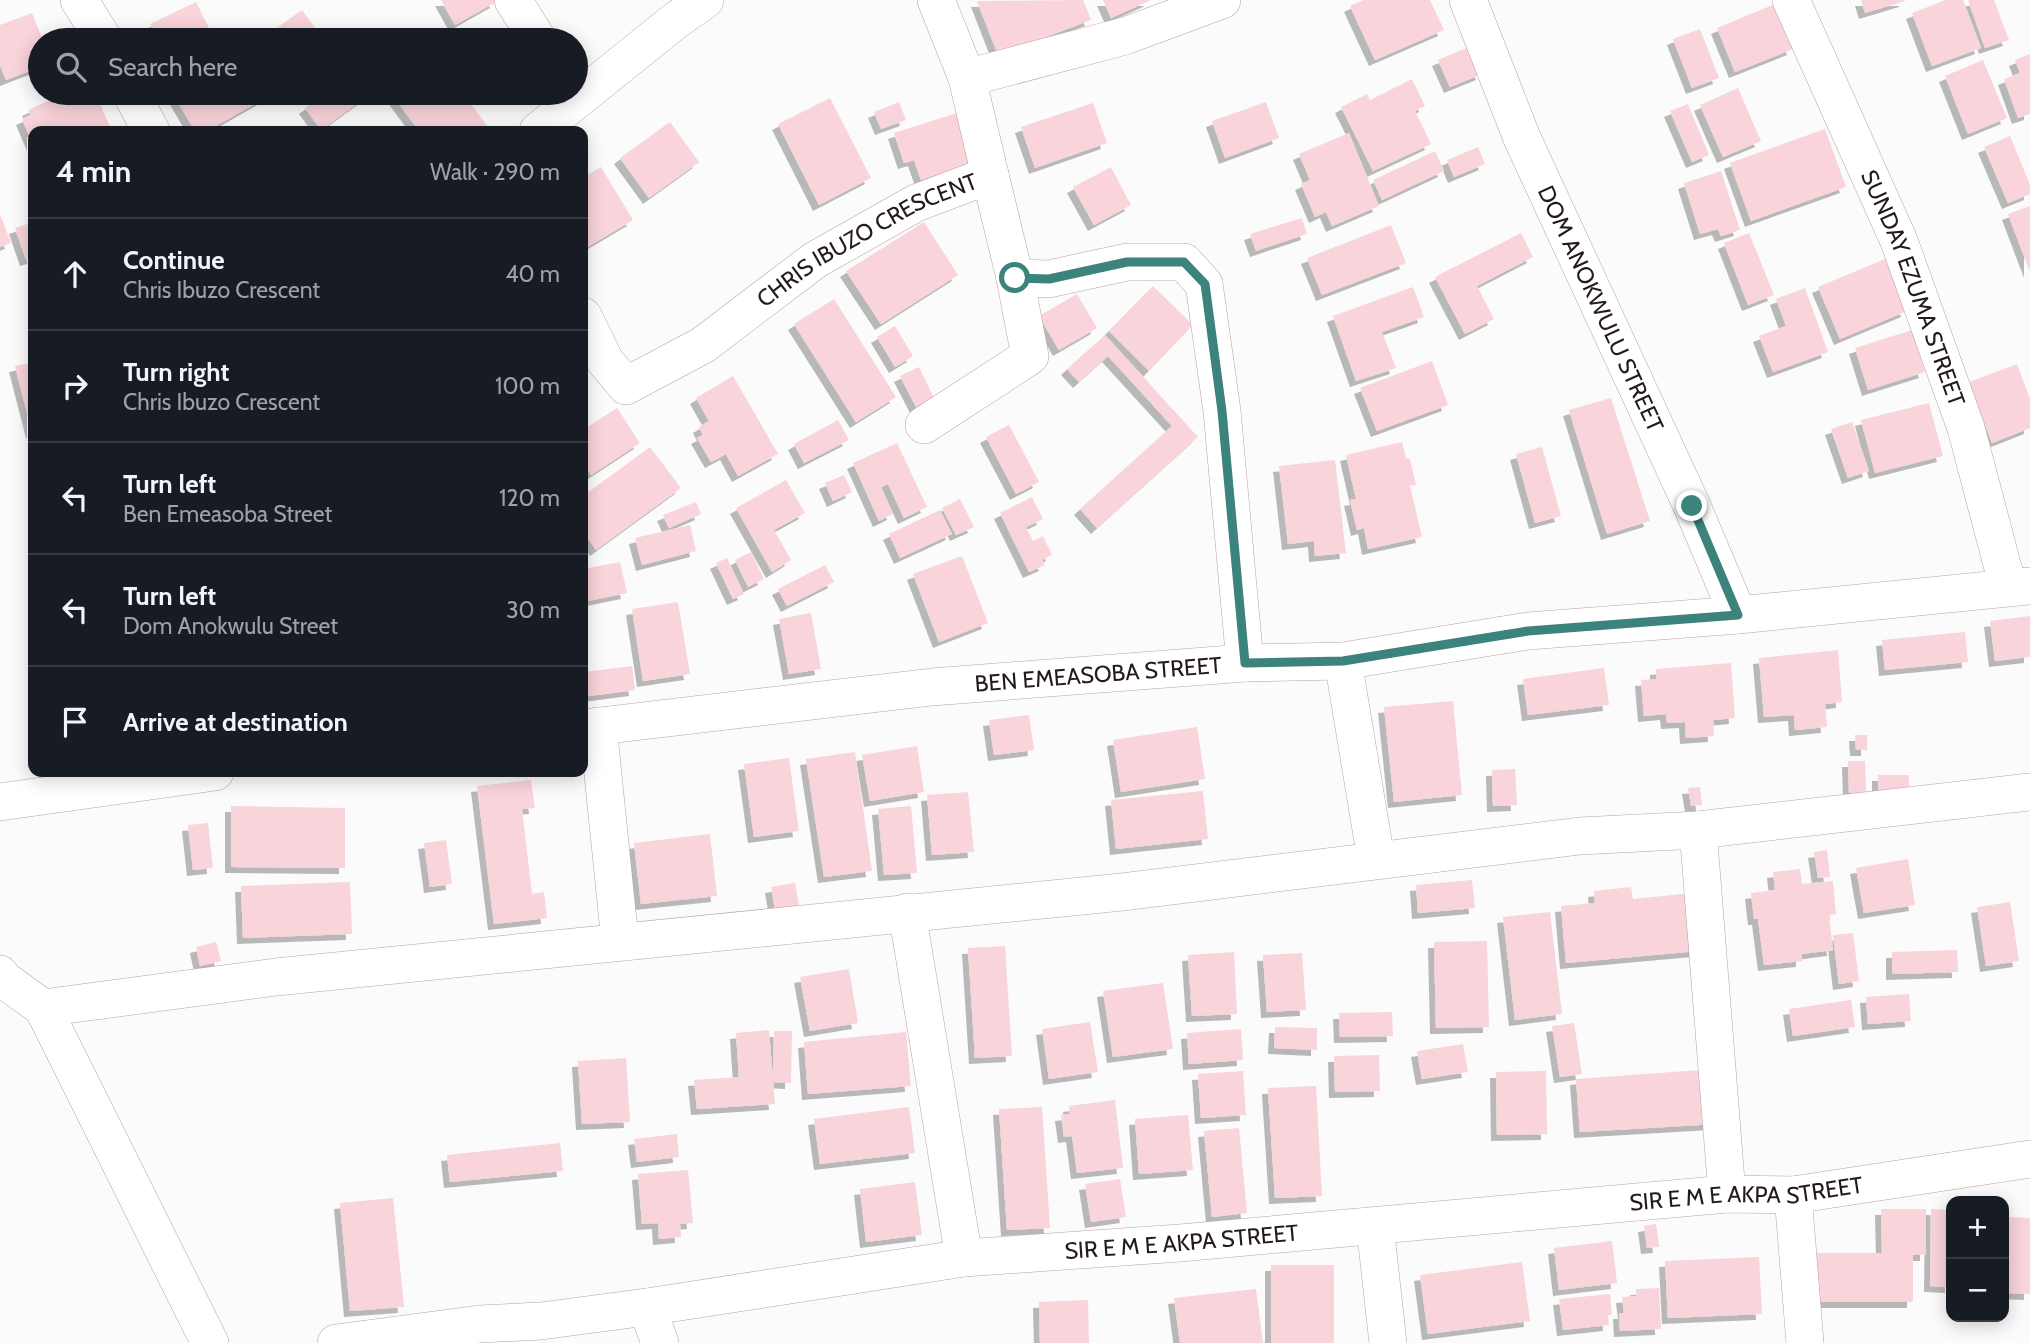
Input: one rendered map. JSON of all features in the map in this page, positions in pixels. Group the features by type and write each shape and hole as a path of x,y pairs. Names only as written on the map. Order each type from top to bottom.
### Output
{"street":[{"path":"79,0 96,28"},
{"path":"513,0 530,28"},
{"path":"588,86 705,0"},
{"path":"936,0 967,78 990,175"},
{"path":"967,78 1125,36 1222,0"},
{"name":"DOM ANOKWULU STREET","path":"1468,0 1522,138 1692,506 1738,615"},
{"name":"SUNDAY EZUMA STREET","path":"1791,0 1899,241 2019,586"},
{"path":"137,105 148,126"},
{"path":"543,126 565,105"},
{"name":"CHRIS IBUZO CRESCENT","path":"588,326 606,361 626,386 703,345 816,260 916,203 990,175 1015,278 1030,356 924,425"},
{"path":"1015,278 1049,279 1127,262 1184,262 1205,284 1222,411 1245,663"},
{"name":"BEN EMEASOBA STREET","path":"591,727 932,687 1245,663 1343,661 1528,631 1738,615 2019,586"},
{"path":"1343,661 1376,859"},
{"path":"591,727 620,941"},
{"path":"0,802 179,777"},
{"path":"43,1008 276,977 1122,892 1580,836 1698,830 2030,792"},
{"path":"1698,830 1727,1194"},
{"path":"906,912 964,1258"},
{"path":"0,974 43,1008 210,1343"},
{"name":"SIR E M E AKPA STREET","path":"336,1343 480,1324 541,1321 647,1307 964,1258 1375,1226 1727,1194 1793,1195 2030,1159"},
{"path":"1793,1195 1805,1343"},
{"path":"1375,1226 1388,1343"},
{"path":"647,1307 660,1343"}],"building":[{"path":"441,0 495,0 496,2 455,25"},
{"path":"1083,0 1091,20 998,55 977,1"},
{"path":"1103,0 1151,0 1111,18"},
{"path":"1363,0 1430,0 1444,30 1375,60 1350,6"},
{"path":"1861,0 1905,0 1905,1 1865,13"},
{"path":"1946,0 1963,0 1981,48 1932,66 1912,13"},
{"path":"1968,0 1994,0 2009,40 1985,48"},
{"path":"196,2 209,28 152,28 150,24"},
{"path":"1775,4 1793,49 1735,72 1717,28"},
{"path":"302,10 315,28 276,28"},
{"path":"32,13 38,28 28,28 28,72 6,80 0,65 0,25"},
{"path":"1700,29 1719,78 1692,88 1673,39"},
{"path":"1471,46 1482,74 1450,87 1438,60"},
{"path":"2030,54 2030,114 2018,118 2004,79 2020,73 2015,60"},
{"path":"1983,60 2007,118 1968,134 1945,76"},
{"path":"1412,79 1425,106 1415,111 1431,144 1373,171 1341,107 1367,94 1370,100"},
{"path":"1738,88 1761,141 1723,157 1700,105"},
{"path":"830,98 871,178 819,205 778,124"},
{"path":"899,102 906,120 881,129 874,112"},
{"path":"1266,102 1279,138 1225,158 1212,121"},
{"path":"1093,103 1107,143 1035,168 1021,127"},
{"path":"1688,104 1709,155 1692,162 1670,111"},
{"path":"39,105 100,105 110,126 28,126 28,133 22,119 31,115 28,110"},
{"path":"180,105 253,105 216,126 192,126"},
{"path":"309,105 355,105 326,126 318,126 305,108"},
{"path":"400,105 472,105 487,126 415,126"},
{"path":"963,111 980,160 921,180 914,160 904,163 894,133"},
{"path":"670,122 699,162 649,198 620,158"},
{"path":"1825,129 1846,187 1751,221 1730,163"},
{"path":"1349,133 1379,206 1332,226 1326,212 1315,217 1301,184 1310,180 1299,154"},
{"path":"2010,136 2030,185 2030,194 2008,203 1984,147"},
{"path":"1478,147 1485,164 1454,177 1447,160"},
{"path":"1435,151 1444,171 1382,200 1373,180"},
{"path":"601,167 633,220 588,247 588,174"},
{"path":"1111,167 1131,205 1094,225 1073,187"},
{"path":"1721,171 1740,230 1721,236 1718,229 1700,234 1684,183"},
{"path":"2030,206 2030,272 2008,214"},
{"path":"0,214 11,243 0,247"},
{"path":"1302,218 1307,234 1256,251 1250,234"},
{"path":"924,222 958,275 881,324 846,271"},
{"path":"28,224 28,259 26,260 15,228"},
{"path":"1391,225 1406,263 1322,295 1307,258"},
{"path":"1521,233 1533,257 1477,286 1494,319 1465,334 1435,277"},
{"path":"1749,233 1774,295 1748,305 1724,243"},
{"path":"1885,259 1907,311 1840,339 1818,287"},
{"path":"1153,286 1193,325 1149,371 1109,331"},
{"path":"1413,287 1424,317 1382,332 1396,368 1356,381 1333,316"},
{"path":"1805,288 1828,352 1773,372 1759,336 1786,326 1776,299"},
{"path":"1077,294 1097,328 1059,350 1039,316"},
{"path":"834,299 896,397 856,422 794,324"},
{"path":"895,326 913,356 895,367 877,337"},
{"path":"1912,330 1925,372 1868,390 1855,348"},
{"path":"1105,335 1198,437 1097,528 1080,509 1172,426 1108,356 1079,382 1067,369"},
{"path":"1432,361 1448,405 1377,431 1360,388"},
{"path":"28,363 28,416 15,366"},
{"path":"2017,364 2030,399 2030,428 1992,443 1969,382"},
{"path":"919,367 934,398 916,407 900,376"},
{"path":"733,376 778,454 738,476 726,454 711,462 697,438 703,435 699,427 709,421 696,398"},
{"path":"1611,398 1650,521 1607,534 1569,410"},
{"path":"1929,403 1943,456 1875,473 1861,420"},
{"path":"617,408 640,443 591,475 588,470 588,427"},
{"path":"838,420 849,440 804,463 794,444"},
{"path":"1852,422 1869,471 1848,478 1831,429"},
{"path":"1009,425 1039,482 1016,494 986,437"},
{"path":"1402,442 1406,458 1410,459 1416,485 1410,486 1422,537 1368,549 1364,528 1357,530 1350,500 1356,499 1346,455"},
{"path":"897,443 927,507 904,518 888,484 881,487 893,514 879,521 853,463"},
{"path":"650,447 681,488 596,550 588,538 588,492"},
{"path":"1542,447 1561,516 1535,523 1516,454"},
{"path":"1335,460 1346,553 1315,556 1314,541 1288,544 1279,466"},
{"path":"844,475 852,492 833,501 825,483"},
{"path":"786,480 805,513 774,530 791,560 772,572 736,508"},
{"path":"1032,497 1043,519 1026,527 1033,541 1043,536 1052,555 1042,560 1045,565 1029,572 1000,513"},
{"path":"960,499 974,527 956,535 942,508"},
{"path":"696,502 701,514 669,528 663,515"},
{"path":"940,510 952,534 900,558 889,534"},
{"path":"690,525 696,551 642,565 635,538"},
{"path":"751,552 764,579 748,587 735,560"},
{"path":"962,556 988,623 939,642 913,574"},
{"path":"727,558 744,594 733,599 716,563"},
{"path":"620,562 627,593 588,601 588,568"},
{"path":"825,565 834,582 787,606 778,589"},
{"path":"678,602 690,674 643,681 632,609"},
{"path":"811,613 821,669 789,674 779,619"},
{"path":"2030,616 2030,657 1995,661 1990,621"},
{"path":"1965,632 1968,662 1885,670 1882,640"},
{"path":"1838,650 1842,702 1825,704 1827,727 1795,730 1794,715 1764,717 1759,658"},
{"path":"1731,663 1735,718 1713,720 1714,736 1686,738 1685,722 1667,723 1666,714 1644,716 1641,680 1656,679 1656,669"},
{"path":"632,666 635,690 589,696 588,672"},
{"path":"1604,668 1609,705 1528,715 1523,679"},
{"path":"1453,701 1462,795 1394,802 1384,707"},
{"path":"1029,715 1034,750 994,755 989,720"},
{"path":"1197,727 1205,779 1121,792 1113,740"},
{"path":"1855,735 1867,735 1867,750 1856,750"},
{"path":"917,746 924,792 870,801 862,755"},
{"path":"855,752 872,871 824,877 806,759"},
{"path":"789,758 799,831 754,837 744,764"},
{"path":"1848,761 1865,761 1866,793 1849,793"},
{"path":"1515,769 1517,805 1493,806 1492,770"},
{"path":"1878,775 1909,775 1909,792 1878,792"},
{"path":"531,780 535,808 522,809 532,894 544,892 547,918 494,924 477,786"},
{"path":"1700,787 1702,805 1691,806 1688,788"},
{"path":"1203,791 1208,839 1116,849 1111,800"},
{"path":"968,792 974,852 932,855 927,795"},
{"path":"231,806 345,808 345,868 231,867"},
{"path":"911,806 917,873 884,875 878,809"},
{"path":"208,823 213,868 193,870 188,825"},
{"path":"710,834 717,896 641,904 634,843"},
{"path":"446,840 452,884 430,887 424,843"},
{"path":"1827,850 1830,877 1818,878 1814,852"},
{"path":"1908,859 1915,905 1864,913 1856,868"},
{"path":"1800,869 1802,884 1833,881 1836,914 1829,915 1833,950 1802,954 1802,961 1764,965 1758,919 1754,919 1751,893 1775,890 1773,872"},
{"path":"1472,880 1475,908 1418,913 1416,885"},
{"path":"350,882 352,934 243,938 241,886"},
{"path":"795,883 799,906 775,910 771,887"},
{"path":"1631,887 1633,899 1692,893 1698,951 1566,963 1561,906 1595,903 1594,891"},
{"path":"2010,902 2019,961 1986,966 1977,907"},
{"path":"1550,912 1562,1014 1515,1020 1503,917"},
{"path":"1853,933 1859,981 1839,984 1833,935"},
{"path":"1487,941 1489,1027 1436,1028 1434,942"},
{"path":"216,942 221,961 200,966 196,947"},
{"path":"1005,946 1012,1056 975,1058 968,948"},
{"path":"1957,950 1958,972 1892,974 1892,952"},
{"path":"1234,952 1237,1014 1192,1016 1188,955"},
{"path":"1302,953 1306,1010 1267,1012 1263,955"},
{"path":"849,969 858,1023 810,1031 800,977"},
{"path":"1163,983 1173,1049 1113,1057 1103,991"},
{"path":"1909,994 1911,1021 1868,1024 1866,997"},
{"path":"1851,1000 1855,1027 1793,1036 1789,1009"},
{"path":"1392,1012 1393,1036 1340,1037 1339,1013"},
{"path":"1090,1022 1098,1072 1049,1079 1042,1029"},
{"path":"1574,1023 1582,1074 1560,1077 1552,1026"},
{"path":"1275,1027 1317,1028 1317,1050 1274,1048"},
{"path":"1241,1029 1243,1060 1189,1064 1187,1033"},
{"path":"769,1030 775,1104 697,1109 694,1080 739,1077 736,1033"},
{"path":"774,1031 792,1031 791,1083 773,1082"},
{"path":"906,1032 911,1086 808,1094 804,1042"},
{"path":"1463,1044 1468,1072 1422,1079 1417,1051"},
{"path":"1379,1055 1380,1091 1335,1092 1334,1056"},
{"path":"626,1058 630,1122 582,1124 578,1061"},
{"path":"1714,1069 1717,1124 1580,1132 1576,1079"},
{"path":"1243,1071 1246,1115 1201,1118 1198,1074"},
{"path":"1546,1071 1547,1134 1497,1135 1496,1072"},
{"path":"1316,1086 1322,1196 1275,1198 1268,1088"},
{"path":"1115,1100 1123,1168 1077,1173 1072,1136 1064,1137 1061,1115 1070,1114 1069,1106"},
{"path":"909,1107 915,1153 820,1164 814,1119"},
{"path":"1042,1107 1050,1228 1007,1230 999,1109"},
{"path":"1188,1115 1193,1170 1139,1174 1135,1119"},
{"path":"1239,1128 1247,1213 1212,1217 1204,1131"},
{"path":"677,1134 679,1157 637,1162 634,1139"},
{"path":"560,1143 563,1171 450,1182 447,1155"},
{"path":"688,1170 693,1223 680,1224 681,1237 659,1239 658,1223 642,1224 638,1174"},
{"path":"1120,1179 1126,1217 1091,1222 1085,1184"},
{"path":"915,1182 922,1235 866,1242 860,1189"},
{"path":"393,1198 404,1307 350,1311 340,1203"},
{"path":"1881,1209 1926,1209 1926,1255 1913,1255 1913,1302 1812,1302 1811,1253 1882,1253"},
{"path":"1931,1209 1946,1210 1946,1287 1930,1286"},
{"path":"2009,1217 2030,1218 2030,1294 2009,1293"},
{"path":"1656,1224 1659,1247 1647,1248 1644,1226"},
{"path":"1612,1241 1617,1283 1559,1290 1554,1248"},
{"path":"1759,1257 1762,1314 1668,1318 1665,1261"},
{"path":"1522,1262 1530,1321 1428,1334 1420,1275"},
{"path":"1271,1265 1334,1265 1334,1343 1271,1343"},
{"path":"1659,1288 1661,1329 1620,1331 1619,1313 1624,1313 1622,1297 1636,1296 1636,1289"},
{"path":"1256,1289 1263,1343 1180,1343 1174,1298"},
{"path":"1610,1294 1612,1315 1608,1315 1609,1325 1563,1330 1559,1299"},
{"path":"1088,1300 1089,1343 1040,1343 1039,1302"}],"route":[{"path":"1015,278 1049,279 1127,262 1184,262 1205,284 1222,411 1245,663 1343,661 1528,631 1738,615 1692,506"}]}
